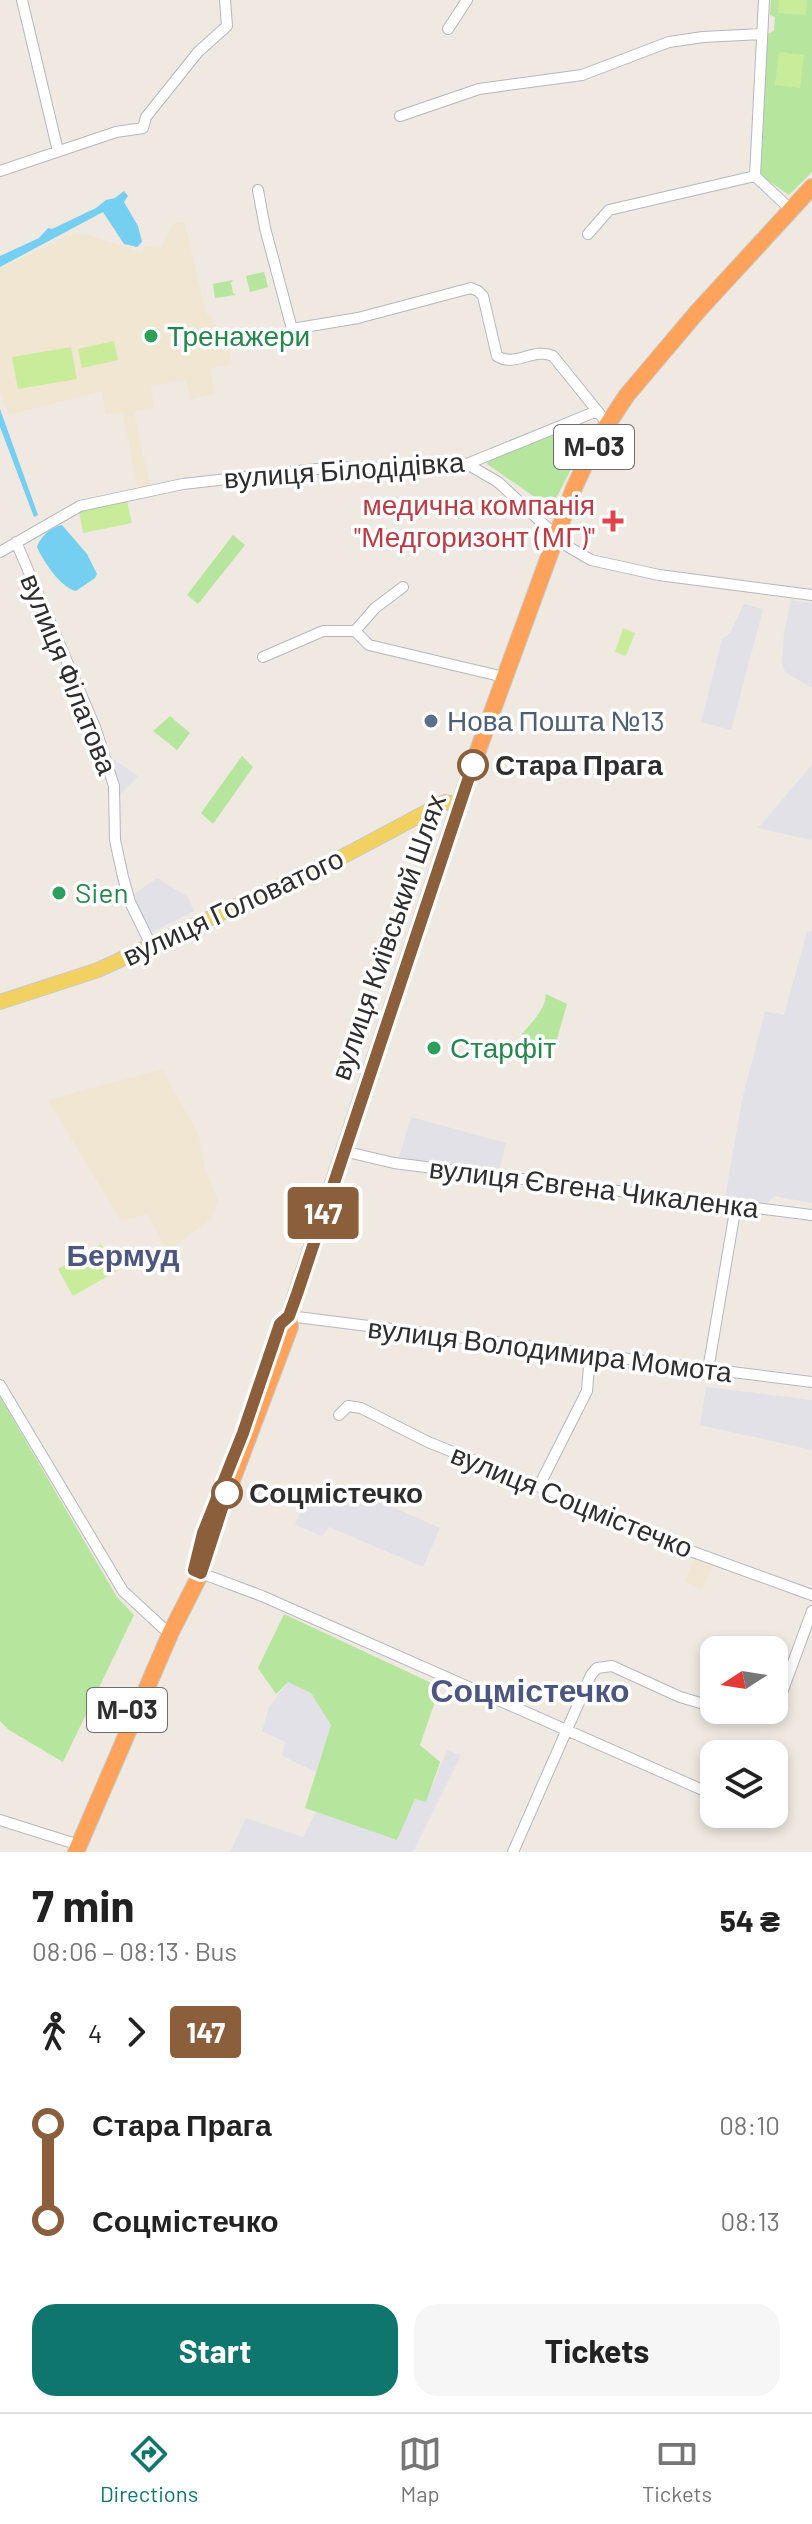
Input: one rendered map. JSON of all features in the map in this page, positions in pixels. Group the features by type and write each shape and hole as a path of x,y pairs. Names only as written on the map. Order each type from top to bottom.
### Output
{"highway":[{"name":"вулиця Київський Шлях","path":"72,1848 167,1630 197,1571 203,1533 243,1433 280,1324 289,1316 504,677 555,534 602,417 812,187"}],"main road":[{"name":"вулиця Головатого","path":"0,1002 98,970 342,857 445,802 460,805"}],"street":[{"path":"22,0 58,151"},
{"path":"0,171 116,132 143,128 146,117 198,52 227,26 225,0"},
{"path":"448,29 467,0"},
{"path":"764,0 755,176 788,207 789,212"},
{"path":"400,116 479,89 582,75 669,42 762,34"},
{"path":"588,234 609,210 755,176"},
{"path":"258,190 292,329 358,318 471,288 483,296 497,356 508,361 548,353 602,417"},
{"name":"вулиця Білодідівка","path":"0,552 80,506 183,484 335,467 388,468 448,462 467,464 602,417"},
{"path":"467,464 498,482 567,546 591,560 659,575 812,595"},
{"name":"вулиця Філатова","path":"16,542 95,727 114,786 115,840 123,877 130,902 151,945"},
{"path":"355,631 375,608 403,587"},
{"path":"263,657 323,631 340,629 355,631 369,645 504,677"},
{"name":"вулиця Євгена Чикаленка","path":"343,1151 441,1169 812,1215"},
{"path":"708,1370 736,1205"},
{"name":"вулиця Володимира Момота","path":"289,1316 812,1382"},
{"path":"539,1486 587,1391 590,1354"},
{"path":"0,1385 123,1591 167,1630"},
{"name":"вулиця Соцмістечко","path":"339,1415 348,1406 361,1408 428,1442 539,1486 663,1541 812,1595"},
{"path":"197,1571 262,1596 700,1789"},
{"path":"788,1676 812,1611"},
{"path":"513,1852 591,1675 597,1668 612,1666 700,1703"},
{"path":"0,1820 72,1848"}],"shaded area":[{"path":"184,221 207,315 211,315 219,349 229,347 232,364 210,369 215,393 191,400 186,380 151,386 154,408 134,412 151,491 139,493 123,413 106,414 102,391 8,415 0,390 0,269 74,233 142,253 145,246 161,248 173,224"},
{"path":"791,600 812,603 812,688 785,672 782,663"},
{"path":"744,604 763,609 731,730 701,722 722,639 730,633"},
{"path":"113,759 138,776 120,795 110,796 107,789 116,781 105,772"},
{"path":"812,765 812,840 758,828"},
{"path":"157,878 188,897 194,911 148,934 130,897"},
{"path":"812,930 812,1203 774,1196 767,1204 725,1198 742,1100 765,1011 784,1015 807,932"},
{"path":"162,1069 198,1134 204,1166 218,1200 212,1218 168,1251 147,1214 121,1221 48,1100"},
{"path":"411,1117 506,1143 499,1171 399,1158"},
{"path":"706,1387 812,1400 812,1450 700,1425"},
{"path":"345,1486 440,1528 423,1567 329,1527 322,1536 295,1525 308,1492 336,1500"},
{"path":"696,1554 714,1561 702,1589 685,1582"},
{"path":"288,1682 311,1693 331,1725 316,1772 282,1756 285,1742 262,1731 269,1707"},
{"path":"447,1750 461,1755 413,1852 230,1852 246,1818 303,1837 316,1812 397,1840 415,1799 426,1801"}],"green space":[{"path":"771,0 812,0 812,172 789,195 759,174 767,34 774,31 775,17 770,15"},
{"path":"779,0 807,0 806,15 778,13"},
{"path":"779,52 804,55 800,88 775,85"},
{"path":"264,272 268,287 250,292 246,276"},
{"path":"233,280 233,293 236,295 215,298 213,284"},
{"path":"114,341 118,360 82,368 78,349"},
{"path":"71,347 77,379 18,389 12,357"},
{"path":"580,423 590,425 592,429 554,502 546,505 487,464 489,459"},
{"path":"127,501 132,523 83,533 79,511"},
{"path":"233,535 245,545 198,604 187,595"},
{"path":"623,628 635,633 626,656 615,652"},
{"path":"170,716 190,733 177,750 153,731"},
{"path":"242,756 253,767 213,824 201,813"},
{"path":"546,994 567,1004 553,1053 522,1041 522,1034 541,1011"},
{"path":"101,1244 117,1271 73,1296 58,1269"},
{"path":"0,1397 117,1597 134,1615 63,1762 9,1730 0,1721"},
{"path":"284,1614 440,1687 420,1745 440,1762 426,1802 415,1799 397,1840 305,1808 331,1725 311,1693 288,1682 276,1694 258,1668"}],"water":[{"path":"124,191 128,196 124,202 138,226 142,242 137,247 124,244 103,212 0,267 0,256 39,238 48,228 52,229 96,208"},
{"path":"0,409 38,515 34,517 0,427"},
{"path":"62,525 87,554 97,574 76,591 59,579 37,547 46,533"}],"bus line":[{"name":"147","path":"227,1493 201,1573 194,1570 203,1533 243,1433 280,1324 289,1316 298,1291 473,765"}],"place":[{"name":"Тренажери","path":"151,336"},
{"name":"медична компанія \"Медгоризонт (МГ)\"","path":"613,521"},
{"name":"Нова Пошта №13","path":"431,721"},
{"name":"Стара Прага","path":"473,765"},
{"name":"Sien","path":"59,893"},
{"name":"Старфіт","path":"434,1048"},
{"name":"Соцмістечко","path":"227,1493"}],"district":[{"name":"Бермуд","path":"123,1256"},
{"name":"Соцмістечко","path":"530,1691"}]}
